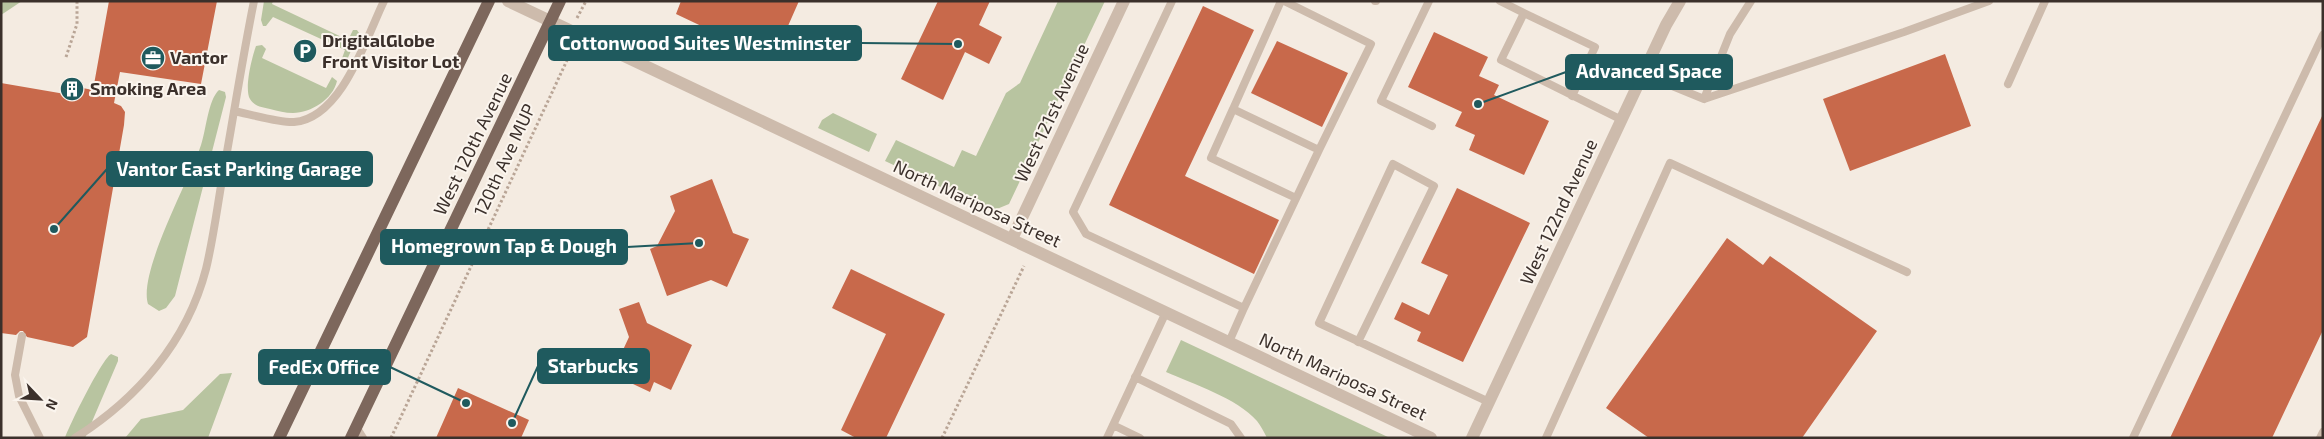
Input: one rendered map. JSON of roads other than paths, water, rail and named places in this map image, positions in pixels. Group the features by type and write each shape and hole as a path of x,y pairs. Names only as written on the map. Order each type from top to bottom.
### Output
{"main road":[{"path":"279,438 489,1"},
{"name":"West 120th Avenue","path":"357,434 560,1"}],"street":[{"name":"North Mariposa Street","path":"508,1 1431,438"},
{"name":"West 121st Avenue","path":"1012,239 1124,1"},
{"name":"West 122nd Avenue","path":"1472,438 1643,74 1680,1"}],"lane":[{"path":"75,438 120,406 144,383 167,352 190,313 206,269 254,1"},
{"path":"234,111 294,122 323,111 334,99 348,76 384,1"},
{"path":"1172,1 1073,212 1086,234 1244,308"},
{"path":"1230,342 1244,308 1370,44 1283,1 1211,158 1296,198"},
{"path":"1429,1 1381,101 1432,126"},
{"path":"1500,1 1595,47 1572,96"},
{"path":"1704,99 1730,34 1751,1"},
{"path":"1643,74 1704,99 1895,35 1989,1"},
{"path":"2008,84 2045,1"},
{"path":"1524,13 1501,60 1622,120"},
{"path":"2133,438 2323,36"},
{"path":"1233,109 1319,150"},
{"path":"1546,438 1670,163 1907,272"},
{"path":"1358,342 1434,186 1392,164 1319,324 1358,342 1489,402"},
{"path":"1107,438 1166,312"},
{"path":"22,336 14,375 19,396 40,438"},
{"path":"1135,377 1231,424 1241,438"},
{"path":"1113,425 1140,438"},
{"path":"2320,438 2323,432"}],"place":[{"name":"Cottonwood Suites Westminster","path":"958,44"},
{"name":"DrigitalGlobe Front Visitor Lot","path":"305,51"},
{"name":"Vantor","path":"153,58"},
{"name":"Smoking Area","path":"72,89"},
{"name":"Advanced Space","path":"1478,104"},
{"name":"Vantor East Parking Garage","path":"54,229"},
{"name":"Homegrown Tap & Dough","path":"699,243"},
{"name":"FedEx Office","path":"466,403"},
{"name":"Starbucks","path":"512,423"}]}
